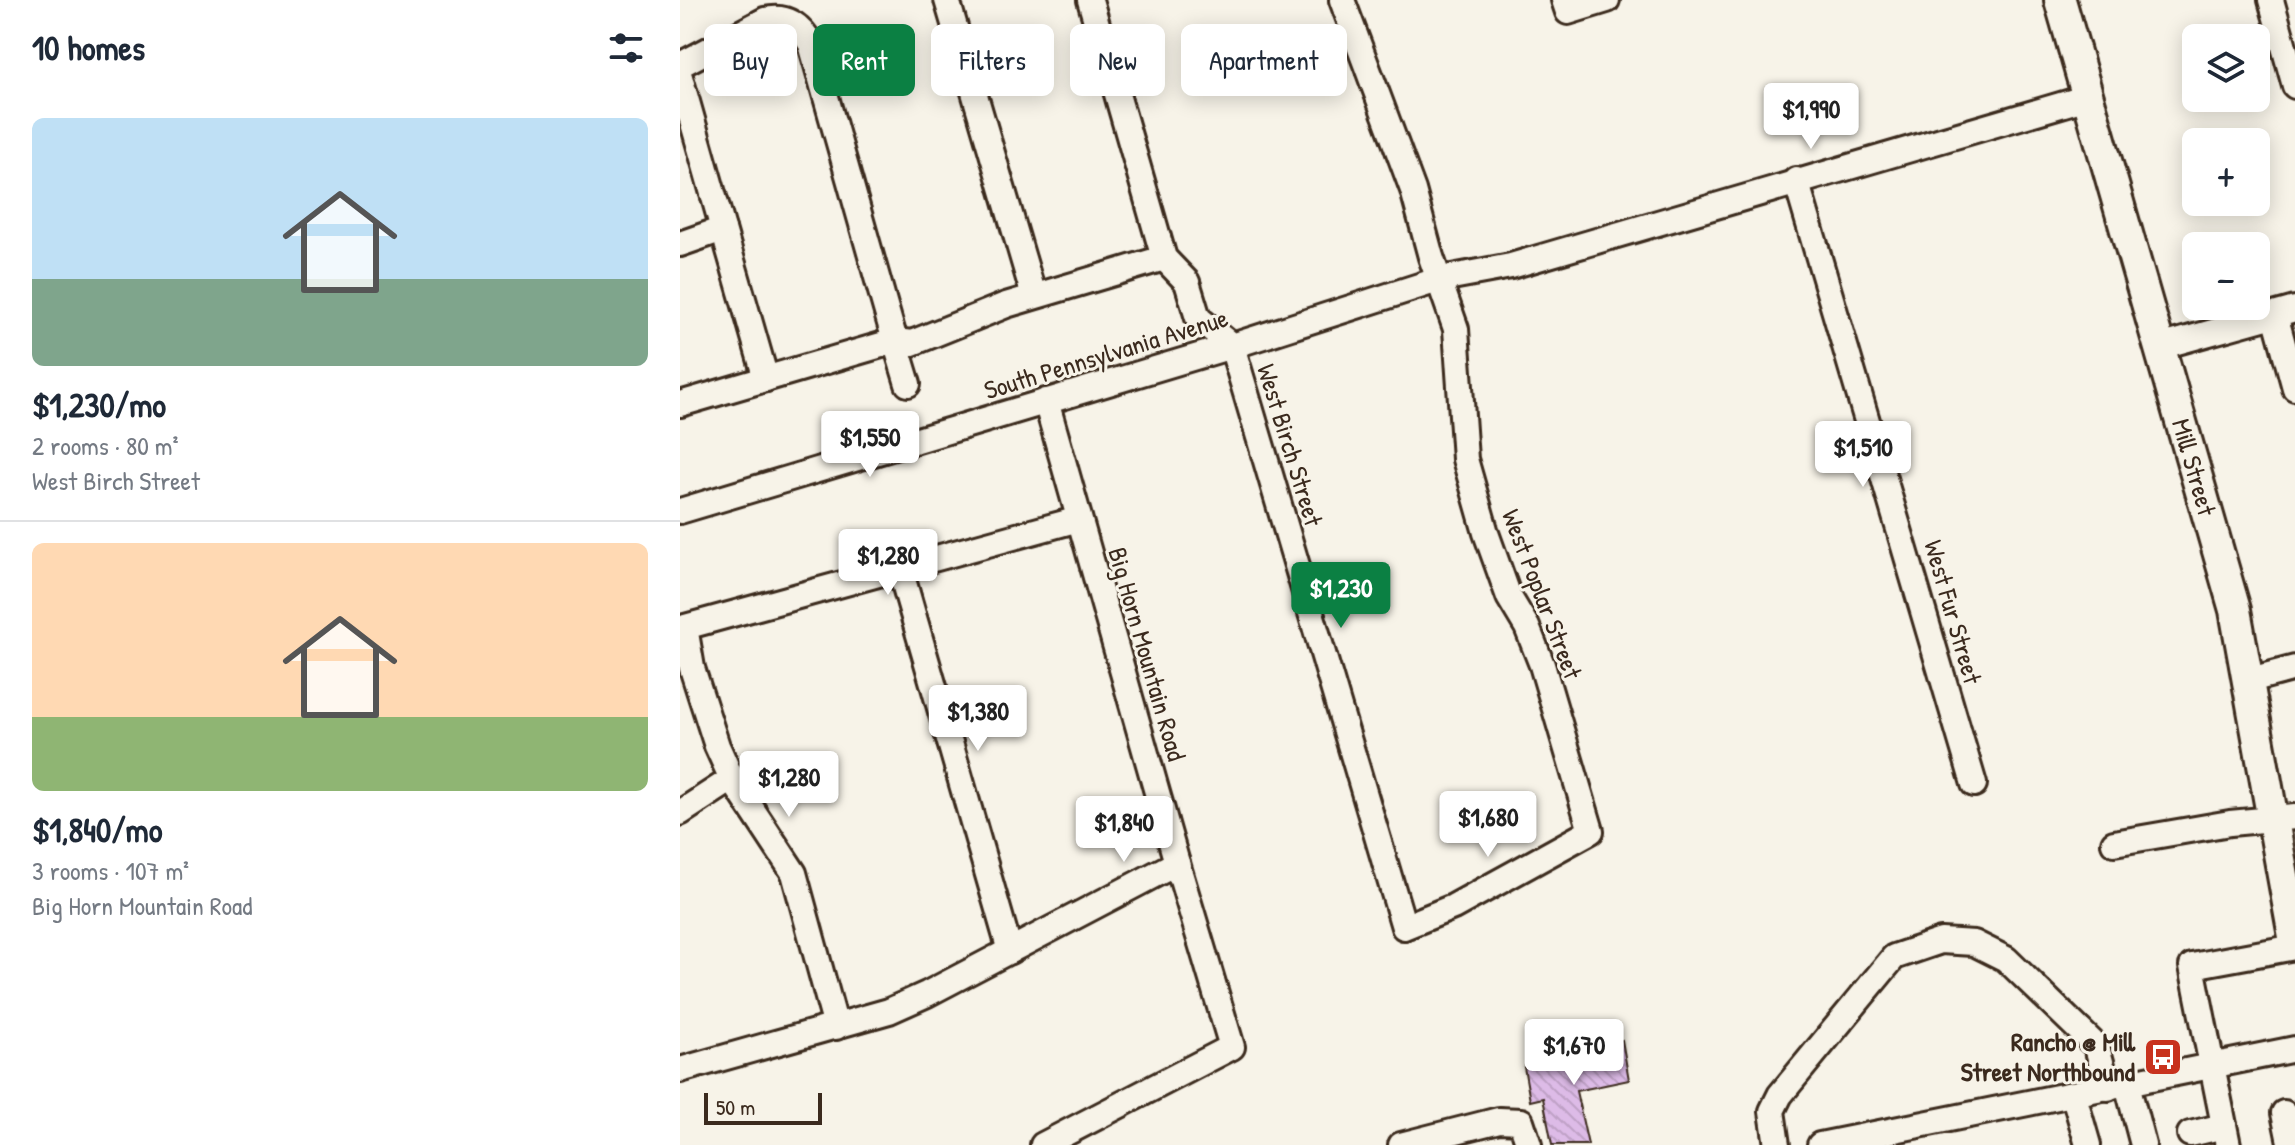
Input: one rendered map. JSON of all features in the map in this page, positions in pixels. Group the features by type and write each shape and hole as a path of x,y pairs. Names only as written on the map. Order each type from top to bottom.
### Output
{"main road":[{"name":"Mill Street","path":"2060,0 2217,537 2235,610 2246,681 2284,818 2295,945"}],"street":[{"path":"947,0 1034,296"},
{"path":"1090,0 1164,258 1187,282 1198,318 1232,346"},
{"name":"West Poplar Street","path":"1342,0 1413,190 1431,257 1441,279 1461,359 1465,459 1498,569 1542,665 1591,831 1453,907 1404,927"},
{"path":"1566,6 1607,0"},
{"path":"2271,0 2295,86"},
{"path":"680,65 765,20 777,17 791,21 803,30 811,44 908,384"},
{"path":"680,77 766,379"},
{"name":"South Pennsylvania Avenue","path":"680,511 1232,346 1441,279 1549,255 1796,180 2088,97"},
{"name":"West Fur Street","path":"1796,180 1974,784"},
{"path":"680,244 723,229"},
{"path":"680,404 895,341 912,343 937,335 969,317 1164,258"},
{"path":"2159,347 2285,312 2295,388"},
{"name":"West Birch Street","path":"1232,346 1404,927"},
{"name":"Big Horn Mountain Road","path":"1043,1145 1232,1047 1046,401"},
{"path":"836,1027 794,873 780,847 732,779 701,700 685,627 1079,519"},
{"path":"900,569 1010,951"},
{"path":"2246,681 2295,668"},
{"path":"680,813 732,779"},
{"path":"2114,843 2284,818"},
{"path":"680,1070 836,1027 927,994 1177,863"},
{"path":"1777,1145 1772,1111 1780,1095 1894,957 1941,941 1974,943 2006,959 2097,1047 2118,1086 2143,1145"},
{"path":"2190,1134 2226,1136 2192,966 2295,945"},
{"path":"1820,1145 2295,1049"},
{"path":"2074,1096 2088,1145"},
{"path":"2284,1113 2287,1143"},
{"path":"1401,1145 1499,1120 1521,1121 1529,1145"}],"building":[{"path":"1622,1040 1629,1080 1576,1091 1588,1145 1552,1145 1543,1098 1530,1101 1524,1067 1576,1057 1575,1050"}],"place":[{"name":"Rancho @ Mill Street Northbound","path":"2163,1057"}]}
